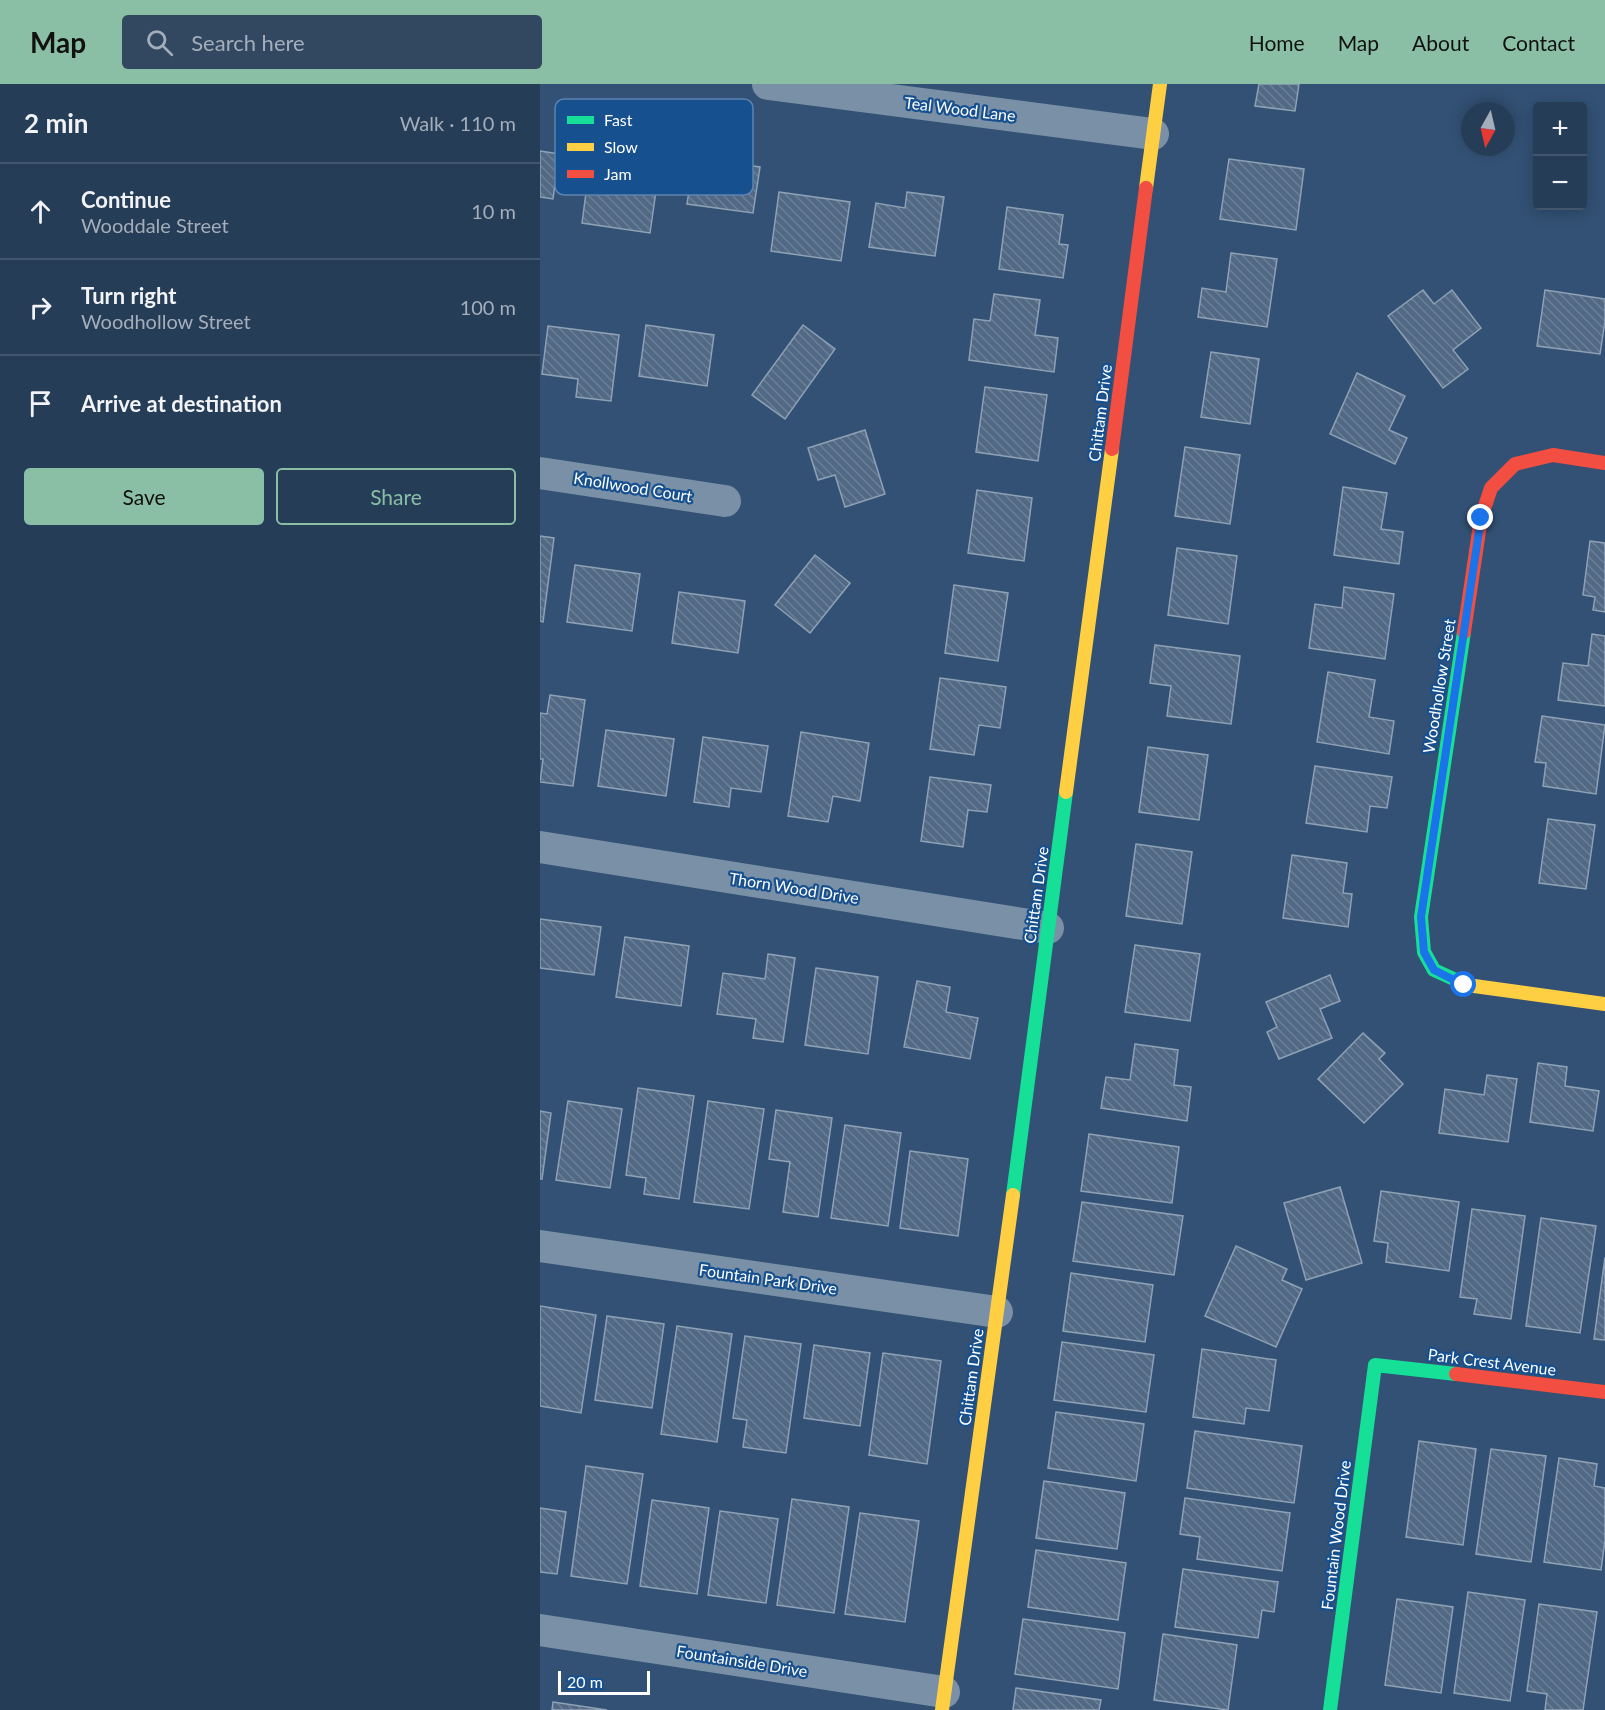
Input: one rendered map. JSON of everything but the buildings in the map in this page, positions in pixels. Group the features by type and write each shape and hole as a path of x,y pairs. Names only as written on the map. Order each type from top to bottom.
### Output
{"street":[{"name":"Teal Wood Lane","path":"768,84 1153,134"},
{"name":"Chittam Drive","path":"943,1701 1160,84"},
{"name":"Woodhollow Street","path":"1605,463 1553,455 1515,464 1491,488 1481,518 1421,917 1424,952 1434,970 1464,985 1605,1004"},
{"name":"Knollwood Court","path":"540,472 725,501"},
{"name":"Thorn Wood Drive","path":"540,847 1048,928"},
{"name":"Fountain Park Drive","path":"540,1246 997,1312"},
{"name":"Park Crest Avenue","path":"1375,1365 1605,1392"},
{"name":"Fountain Wood Drive","path":"1330,1710 1375,1365"},
{"name":"Fountainside Drive","path":"540,1630 943,1701"}],"traffic: fast":[{"path":"1464,632 1421,917 1424,952 1434,970 1467,985"},
{"path":"1013,1195 1066,792"},
{"path":"1330,1710 1375,1365 1456,1374"}],"traffic: slow":[{"path":"1146,188 1160,84"},
{"path":"1066,792 1112,449"},
{"path":"1467,985 1605,1004"},
{"path":"942,1710 1013,1195"}],"traffic: jam":[{"path":"1112,449 1146,188"},
{"path":"1464,632 1481,518 1491,488 1515,464 1553,455 1605,463"},
{"path":"1456,1374 1605,1392"}],"route":[{"path":"1464,985 1434,970 1424,952 1421,917 1481,518"}]}
